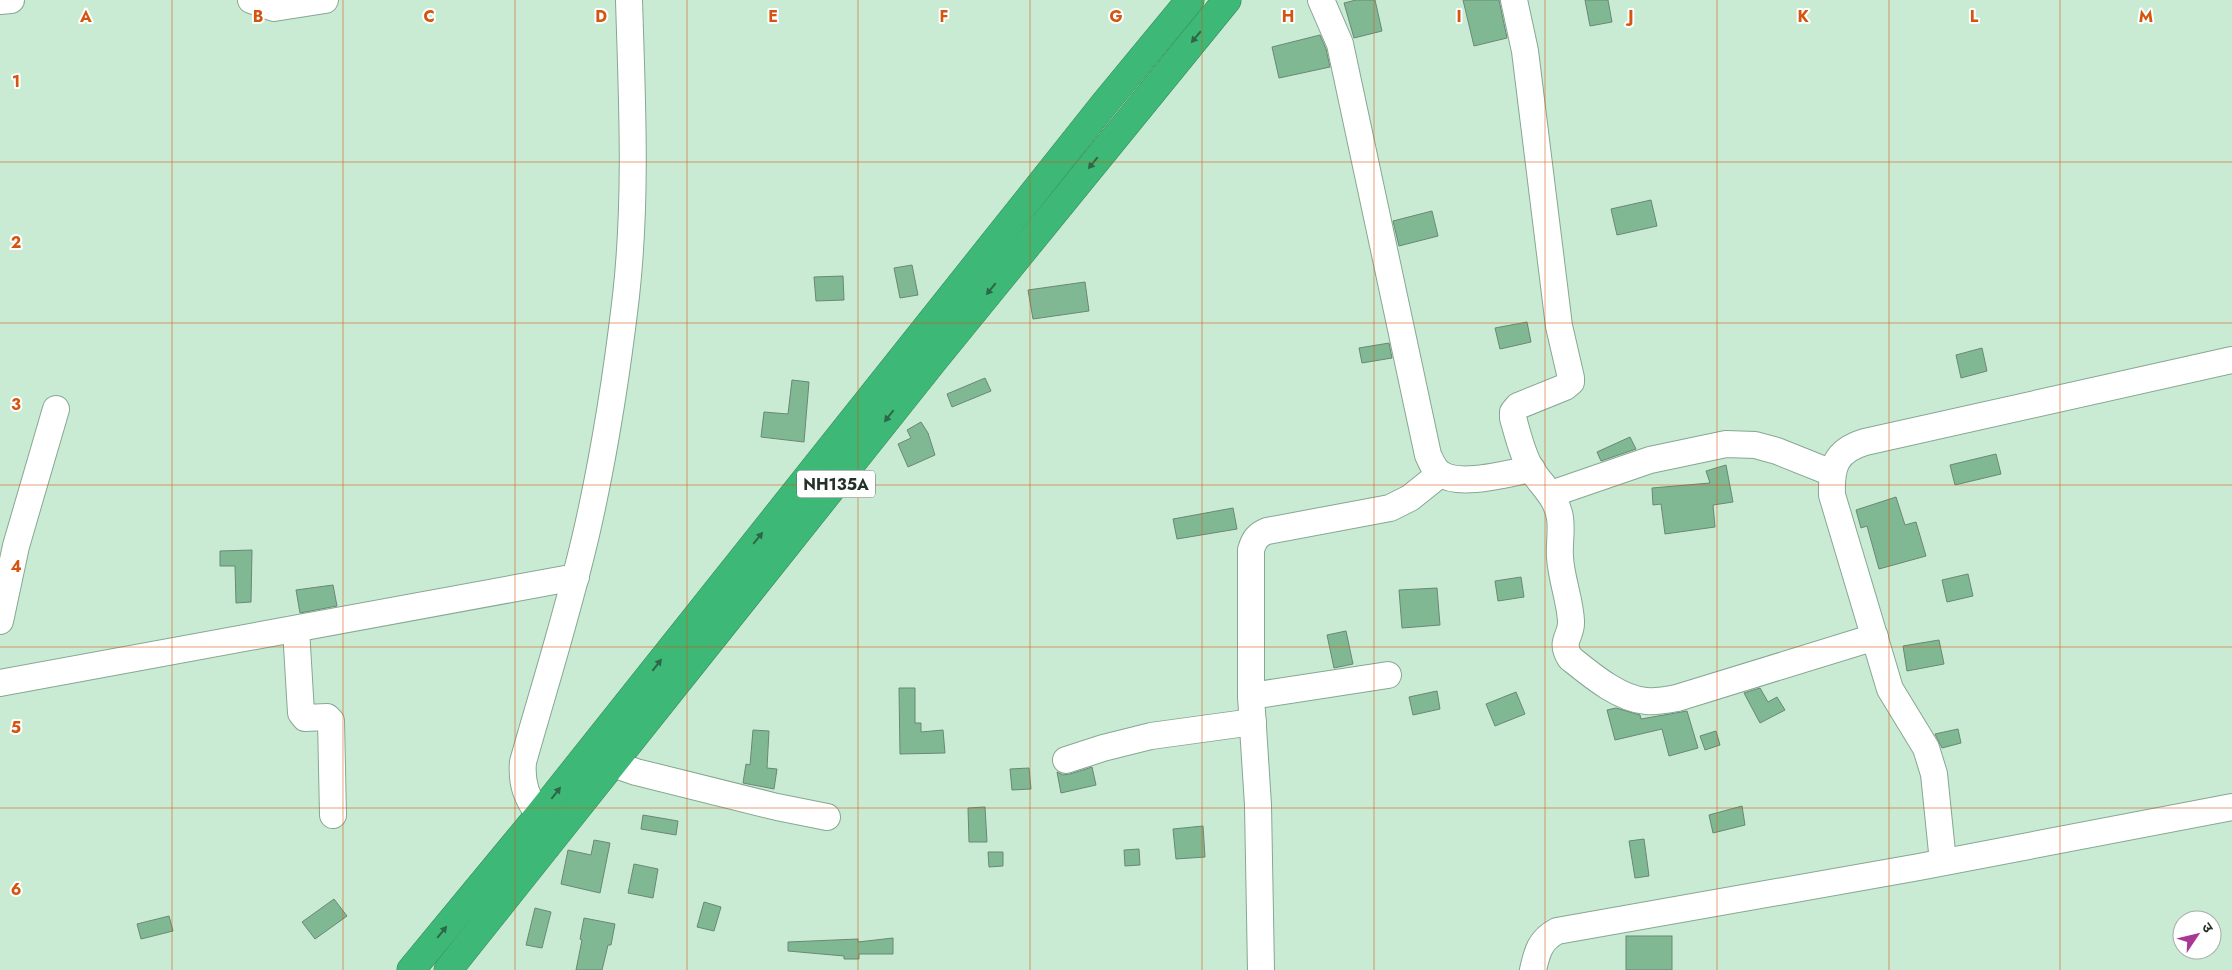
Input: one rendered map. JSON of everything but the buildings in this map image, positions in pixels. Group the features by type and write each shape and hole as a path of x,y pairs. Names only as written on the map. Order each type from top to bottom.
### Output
{"highway":[{"name":"NH135A","path":"412,970 538,815 1105,103 1190,0"},
{"name":"NH135A","path":"448,970 977,307 1227,0"}],"street":[{"path":"0,1 11,0"},
{"path":"250,0 274,8 325,0"},
{"path":"538,815 527,797 523,784 523,762 576,577 607,437 626,294 634,175 629,0"},
{"path":"1321,0 1340,44 1428,455 1433,466 1440,474 1454,480 1532,469"},
{"path":"1514,0 1525,51 1559,326 1571,374 1569,385 1518,406 1513,412 1525,455 1532,469 1551,494 1558,507 1560,556 1571,621 1565,641 1570,658 1601,683 1637,700 1660,701 1677,698 1875,637"},
{"path":"1943,862 1931,760 1890,689 1832,495 1832,473 1836,462 1844,452 1865,442 2232,360"},
{"path":"0,621 16,546 56,409"},
{"path":"1551,494 1650,460 1726,444 1755,446 1777,451 1832,473"},
{"path":"1261,970 1258,805 1251,696 1251,550 1253,542 1259,534 1275,529 1390,508 1410,498 1440,474"},
{"path":"0,683 576,577"},
{"path":"296,629 301,713 308,719 327,717 331,721 333,815"},
{"path":"1251,696 1388,675"},
{"path":"1066,760 1151,736 1253,722"},
{"path":"613,764 636,772 777,807 827,817"},
{"path":"1533,970 1538,949 1549,935 1557,931 1943,862 2232,807"}]}
